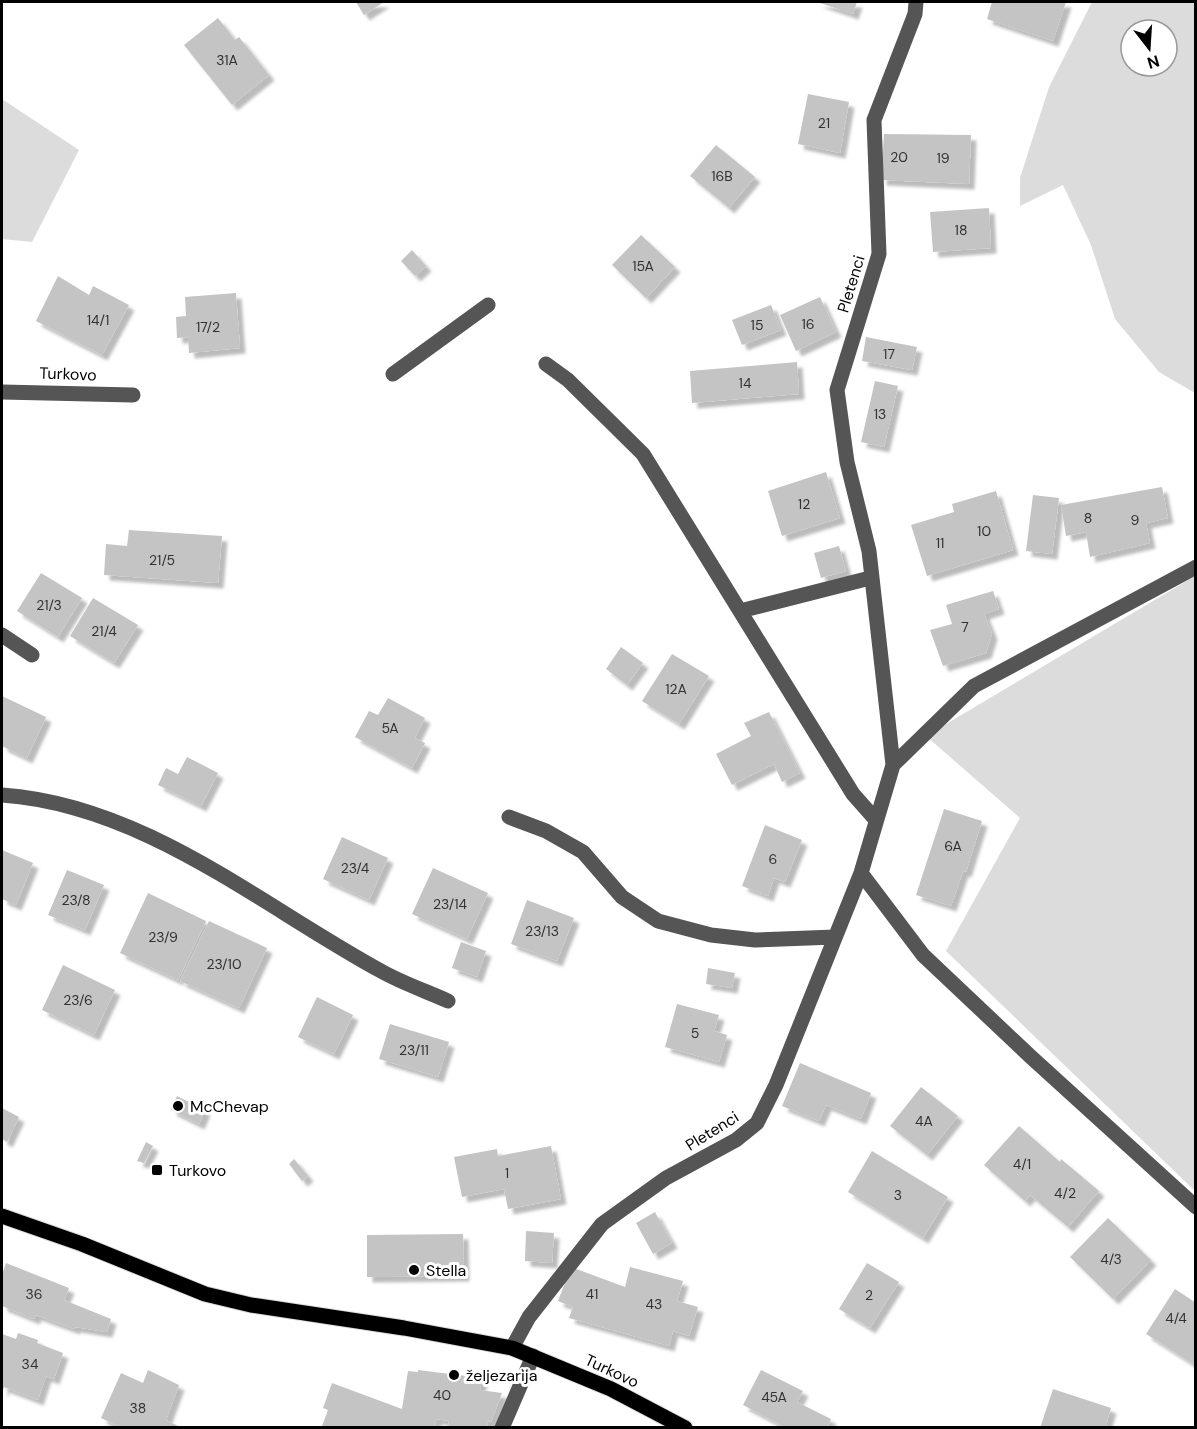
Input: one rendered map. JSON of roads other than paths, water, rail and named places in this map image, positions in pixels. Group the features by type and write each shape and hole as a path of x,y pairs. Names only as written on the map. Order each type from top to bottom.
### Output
{"main road":[{"name":"Turkovo","path":"2,1216 82,1244 206,1294 251,1305 404,1328 512,1348 611,1389 685,1428"}],"street":[{"name":"Pletenci","path":"512,1348 529,1317 602,1224 666,1178 736,1140 757,1123 776,1085 861,873 893,765 870,578 869,551 847,462 837,390 879,254 874,120 915,14 916,2"},
{"path":"393,374 488,305"},
{"path":"546,364 568,380 643,454 853,794 876,820"},
{"name":"Turkovo","path":"2,392 133,395"},
{"name":"Pletenci","path":"893,765 974,687 1196,567"},
{"path":"740,611 870,578"},
{"path":"2,635 32,655"},
{"path":"2,795 85,810 177,848 382,972 448,1000"},
{"path":"509,817 546,831 583,852 622,897 658,921 711,935 755,940 835,937"},
{"path":"861,873 923,955 1196,1207"},
{"path":"502,1428 533,1356"}],"place":[{"name":"McChevap","path":"178,1106"},
{"name":"Turkovo","path":"157,1170"},
{"name":"Stella","path":"414,1270"},
{"name":"željezarija","path":"454,1375"}]}
